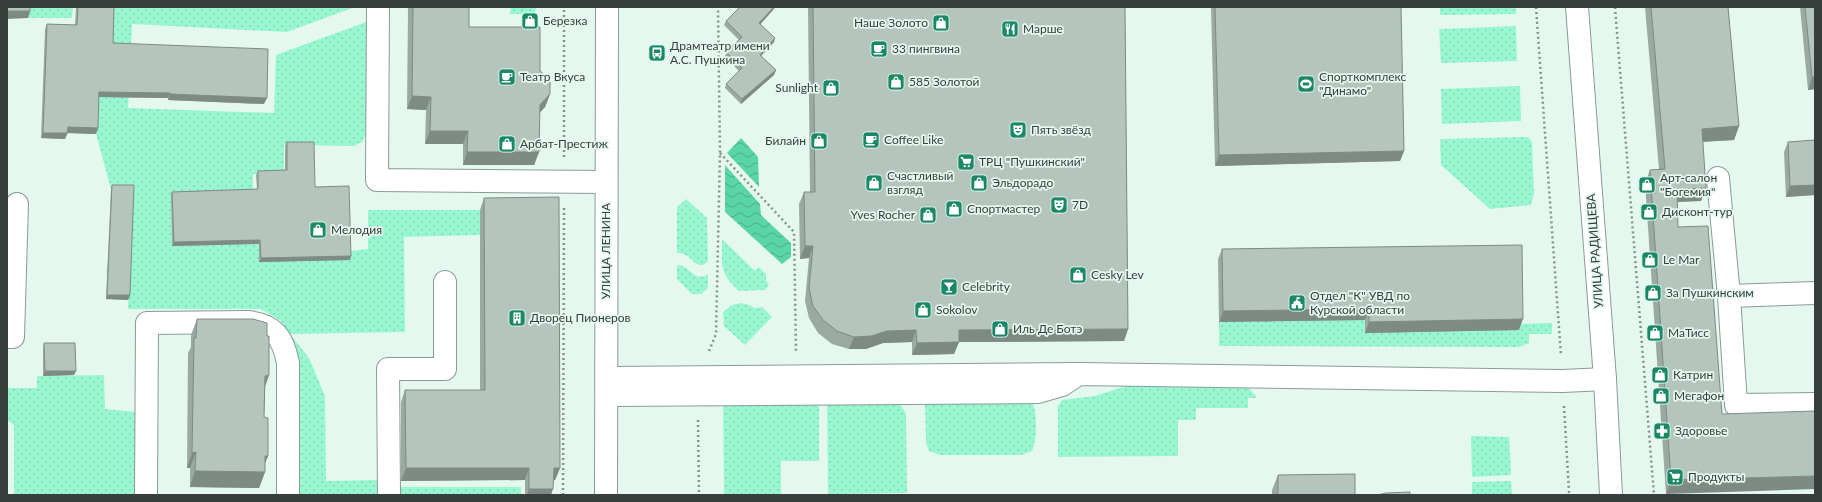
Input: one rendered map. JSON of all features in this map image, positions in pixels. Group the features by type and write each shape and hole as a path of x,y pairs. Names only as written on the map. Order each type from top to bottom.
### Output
{"main road":[{"path":"378,7 377,180 606,182"},
{"name":"УЛИЦА ЛЕНИНА","path":"606,495 607,7"},
{"name":"УЛИЦА РАДИЩЕВА","path":"1577,7 1605,379 1611,495"},
{"path":"1718,178 1729,296 1736,405 1815,404"},
{"path":"7,337 12,337 17,204"},
{"path":"389,495 388,369 445,368 444,282"},
{"path":"1729,296 1815,292"},
{"path":"146,495 147,323 248,322 260,323 271,328 285,348 288,363 288,495"},
{"path":"607,387 698,386 1078,374 1563,380 1605,379"}],"path":[{"path":"563,495 564,7"},
{"path":"699,495 698,386 716,334 720,153 718,7"},
{"path":"1536,7 1563,380 1569,492 1572,495"},
{"path":"1615,7 1654,495"},
{"path":"720,153 794,232 796,358"}],"shaded area":[{"path":"28,7 73,7 72,18 28,18"},
{"path":"112,7 355,7 287,32 132,24 128,108 274,113 276,55 369,21 366,135 362,142 354,146 284,145 284,173 253,174 253,193 171,196 172,246 259,244 259,262 368,249 368,210 480,210 480,235 404,237 405,332 290,334 309,358 325,396 326,481 378,480 378,495 298,495 289,334 281,321 261,309 128,309 129,274 106,273 108,262 132,190 111,189 96,134 98,46"},
{"path":"511,7 536,7 535,14 510,14"},
{"path":"1440,7 1516,7 1516,14 1440,15"},
{"path":"1516,26 1517,61 1441,63 1439,29"},
{"path":"1520,86 1521,121 1442,124 1441,89"},
{"path":"1528,137 1532,142 1534,194 1531,205 1490,209 1441,165 1440,139"},
{"path":"686,199 707,218 708,261 700,265 686,256 677,253 677,207"},
{"path":"722,239 755,271 759,267 766,274 766,280 769,285 765,290 739,291 733,285 728,279 723,268"},
{"path":"677,265 685,268 695,275 703,276 708,274 708,288 701,294 692,294 677,279"},
{"path":"1350,301 1519,324 1552,323 1552,334 1529,334 1529,343 1519,347 1219,346 1219,322 1348,320"},
{"path":"741,303 755,308 762,307 772,317 745,345 724,326 723,312 732,305"},
{"path":"104,375 105,409 136,412 136,495 14,495 14,425 7,420 7,388 37,388 37,376"},
{"path":"1129,385 1247,386 1256,398 1248,398 1248,408 1196,408 1196,420 1178,420 1178,456 1058,457 1058,406 1062,400 1095,396"},
{"path":"925,400 1031,400 1036,418 1035,440 1032,451 1021,455 940,455 929,451 926,443"},
{"path":"723,401 819,401 819,461 781,461 781,494 724,494"},
{"path":"827,401 896,401 902,407 906,414 907,493 828,494"},
{"path":"1471,436 1509,437 1511,475 1472,477"},
{"path":"1511,481 1512,495 1472,495 1472,482"},
{"path":"401,487 521,487 521,495 401,495"}],"water":[{"path":"741,138 758,157 759,187 727,153"},
{"path":"725,165 760,204 761,215 791,243 791,257 782,264 725,212"}],"building":[{"path":"7,7 30,7 30,11 7,11"},
{"path":"78,7 114,7 113,43 268,49 267,98 170,93 99,92 98,128 68,127 67,133 43,133 47,24 77,25"},
{"path":"413,7 469,7 469,27 540,27 540,71 550,82 550,94 540,105 539,152 467,152 468,131 430,131 431,97 412,96"},
{"path":"740,7 774,7 759,23 775,38 760,55 776,70 742,99 726,84 742,68 726,52 742,37 726,21"},
{"name":"ТРЦ \"Пушкинский\"","path":"813,7 1125,7 1128,329 959,330 959,342 917,343 916,330 887,331 871,336 854,337 837,331 823,320 813,306 809,288 813,246 805,246 804,192 815,192"},
{"name":"Спорткомплекс \"Динамо\"","path":"1215,7 1401,7 1404,151 1219,155"},
{"path":"1651,7 1728,7 1739,126 1702,129 1706,188 1677,189 1678,227 1708,226 1722,414 1815,411 1815,476 1671,480 1650,170 1665,169"},
{"path":"1805,7 1815,7 1815,77 1812,77"},
{"path":"1815,140 1815,185 1790,186 1788,142"},
{"path":"287,142 314,142 315,187 349,186 351,256 261,258 260,240 174,242 172,192 258,189 258,171 287,170"},
{"path":"112,185 134,185 130,295 107,295"},
{"name":"Дворец Пионеров","path":"559,197 560,468 554,468 553,489 529,489 529,468 406,468 405,390 485,390 484,198"},
{"path":"1522,245 1523,319 1369,322 1369,309 1223,311 1222,249"},
{"path":"197,319 253,319 267,323 267,336 269,336 269,375 265,376 264,417 268,418 268,456 265,456 265,472 195,471 196,452 192,453 194,338 196,338"},
{"path":"44,343 75,343 76,371 45,371"},
{"path":"1355,474 1355,495 1278,495 1278,475"},
{"path":"1410,492 1410,495 1377,495 1386,493"}],"place":[{"name":"Березка","path":"530,21"},
{"name":"Наше Золото","path":"941,23"},
{"name":"Марше","path":"1010,29"},
{"name":"33 пингвина","path":"879,49"},
{"name":"Драмтеатр имени А.С. Пушкина","path":"657,53"},
{"name":"Театр Вкуса","path":"507,77"},
{"name":"585 Золотой","path":"896,82"},
{"name":"Спорткомплекс \"Динамо\"","path":"1306,84"},
{"name":"Sunlight","path":"831,88"},
{"name":"Пять звёзд","path":"1018,130"},
{"name":"Coffee Like","path":"871,140"},
{"name":"Билайн","path":"819,141"},
{"name":"Арбат-Престиж","path":"507,144"},
{"name":"ТРЦ \"Пушкинский\"","path":"966,162"},
{"name":"Счастливый взгляд","path":"874,183"},
{"name":"Эльдорадо","path":"979,183"},
{"name":"Арт-салон \"Богемия\"","path":"1647,185"},
{"name":"7D","path":"1059,205"},
{"name":"Спортмастер","path":"954,209"},
{"name":"Дисконт-тур","path":"1649,212"},
{"name":"Yves Rocher","path":"928,215"},
{"name":"Мелодия","path":"318,230"},
{"name":"Le Mar","path":"1650,260"},
{"name":"Cesky Lev","path":"1078,275"},
{"name":"Celebrity","path":"949,287"},
{"name":"За Пушкинским","path":"1653,293"},
{"name":"Отдел \"К\" УВД по Курской области","path":"1297,303"},
{"name":"Sokolov","path":"923,310"},
{"name":"Дворец Пионеров","path":"517,318"},
{"name":"Иль Де Ботэ","path":"1000,329"},
{"name":"МаТисс","path":"1655,333"},
{"name":"Катрин","path":"1660,375"},
{"name":"Мегафон","path":"1661,396"},
{"name":"Здоровье","path":"1662,431"},
{"name":"Продукты","path":"1675,477"}]}
